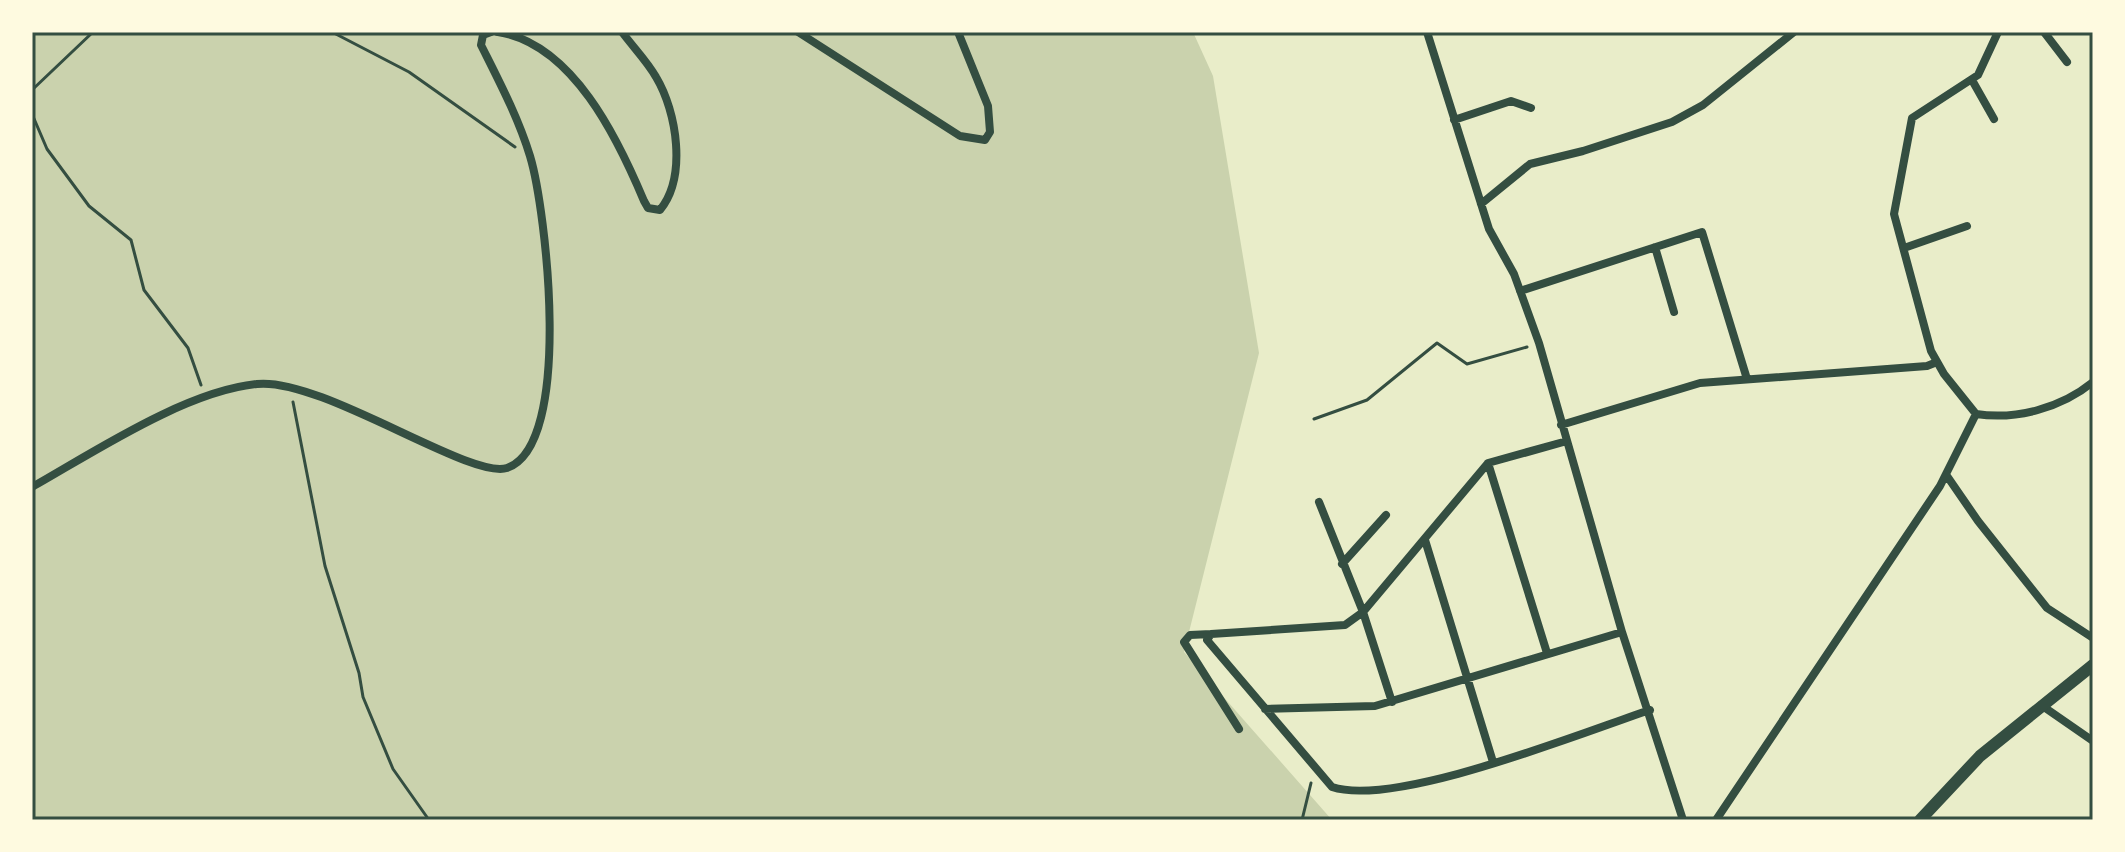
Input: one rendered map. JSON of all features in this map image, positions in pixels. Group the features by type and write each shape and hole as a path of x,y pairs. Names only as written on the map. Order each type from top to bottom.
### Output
{"main road":[{"path":"1920,820 1980,756 2093,665"}],"street":[{"path":"32,487 205,396 259,383 290,386 330,400 466,459 506,468 523,458 534,442 542,416 550,341 549,274 531,158 517,117 481,45 483,35 491,32"},
{"path":"498,32 510,34 544,54 573,77 609,125 648,208 660,210 668,200 674,180 675,145 668,106 657,78 622,32"},
{"path":"798,32 960,136 985,140 990,132 988,106 958,32"},
{"path":"1427,32 1481,204 1520,291 1539,343 1622,632 1650,710 1683,820"},
{"path":"1481,204 1530,164 1657,127 1693,111 1794,32"},
{"path":"2044,32 2067,62"},
{"path":"1994,34 1978,75 1912,118 1894,214 1931,351 1976,414 1996,417 2048,407 2076,396 2093,382"},
{"path":"1972,80 1994,119"},
{"path":"1454,120 1511,101 1531,108"},
{"path":"1904,248 1967,226"},
{"path":"1520,291 1702,232 1747,379"},
{"path":"1655,247 1674,312"},
{"path":"1561,425 1700,383 1911,367 1937,362"},
{"path":"1716,820 1947,476 1976,414"},
{"path":"1239,729 1184,642 1190,635 1319,630 1345,625 1363,612 1488,463 1567,441"},
{"path":"1488,463 1547,653"},
{"path":"1947,476 1978,521 2047,608 2093,638"},
{"path":"1319,502 1363,612 1392,702"},
{"path":"1342,564 1386,515"},
{"path":"1425,540 1470,678 1493,762"},
{"path":"1265,709 1375,706 1622,632"},
{"path":"1211,634 1207,640 1212,648 1332,787 1346,792 1396,791 1650,710"},
{"path":"2040,705 2093,741"}],"path":[{"path":"32,90 93,32"},
{"path":"332,32 409,72 531,158"},
{"path":"32,114 47,149 89,206 131,240 144,290 188,348 205,396"},
{"path":"1314,419 1367,400 1437,343 1467,364 1539,343"},
{"path":"290,386 325,566 359,673 363,697 393,769 414,804 429,820"},
{"path":"1302,820 1315,768"}],"green space":[{"path":"32,32 1193,32 1213,76 1259,353 1184,652 1332,820 32,820"}]}
